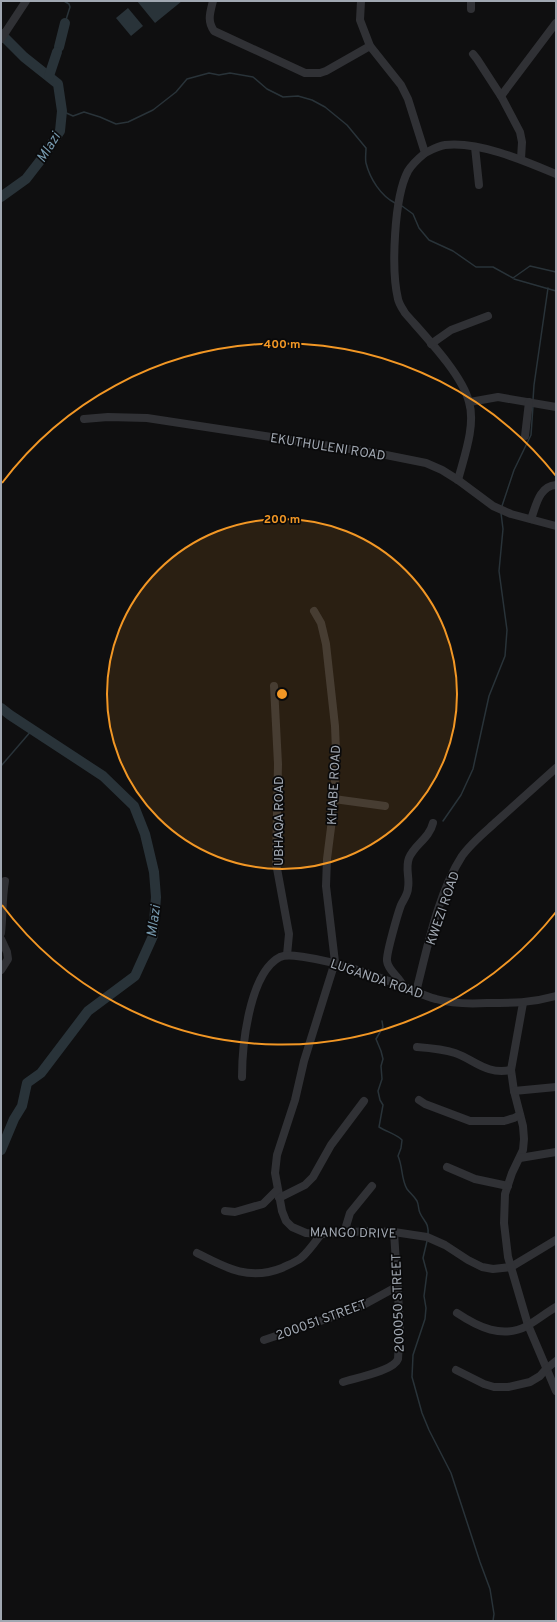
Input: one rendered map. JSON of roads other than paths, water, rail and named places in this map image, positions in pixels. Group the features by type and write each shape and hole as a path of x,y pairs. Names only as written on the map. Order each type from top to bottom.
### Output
{"street":[{"path":"1,39 26,1"},
{"path":"213,1 209,18 210,25 214,32 305,73 311,74 326,71 370,46"},
{"path":"361,1 360,20 370,46 401,85 408,99 425,153"},
{"path":"501,96 556,23"},
{"path":"473,54 478,59 501,96 520,132 522,142 521,159"},
{"path":"458,480 468,441 471,416 470,402 458,377 405,313 398,301 395,282 397,210 400,191 408,171 419,158 425,153 445,145 476,147 521,159 556,174"},
{"path":"476,147 479,185"},
{"path":"431,344 451,330 488,316"},
{"path":"470,402 498,397 556,407"},
{"path":"525,436 529,402"},
{"name":"EKUTHULENI ROAD","path":"84,419 108,417 147,418 376,453 426,463 442,470 458,480 493,506 511,514 556,526"},
{"path":"531,519 541,494 549,487 556,485"},
{"name":"KHABE ROAD","path":"314,611 318,617 323,632 333,699 336,751 334,799 327,859 326,886 335,962"},
{"name":"UBHAQA ROAD","path":"274,686 278,764 276,862 288,928 287,955"},
{"name":"KWEZI ROAD","path":"416,992 430,937 445,890 454,869 462,856 477,840 556,768"},
{"path":"334,799 385,806"},
{"path":"403,986 401,980 389,966 387,954 396,922 409,888 407,873 410,858 427,836 433,823"},
{"path":"1,932 5,881"},
{"path":"1,939 7,952 8,959 1,970"},
{"path":"242,1077 243,1046 246,1026 254,995 267,969 280,957 287,955"},
{"name":"LUGANDA ROAD","path":"287,955 335,962 436,999 462,1003 523,1003 556,996"},
{"name":"MANGO DRIVE","path":"335,962 304,1061 295,1100 277,1155 275,1173 278,1194 286,1221 292,1227 306,1233 394,1232 421,1236 437,1240 468,1260 482,1267 493,1269 511,1267 556,1240"},
{"path":"523,1003 510,1070 514,1091 524,1126 524,1139 520,1158 512,1173 508,1186 504,1207 504,1223 508,1257 528,1325 556,1391"},
{"path":"417,1047 455,1053 487,1069 498,1071 510,1070"},
{"path":"514,1091 556,1087"},
{"path":"419,1100 470,1121 504,1121 520,1115"},
{"path":"226,1211 235,1212 263,1204 278,1194 305,1185 313,1177 331,1145 364,1101"},
{"path":"520,1158 556,1152"},
{"path":"448,1168 475,1179 508,1186"},
{"path":"344,1233 350,1213 372,1186"},
{"name":"200050 STREET","path":"342,1382 388,1368 397,1363 400,1326 394,1232"},
{"path":"197,1253 235,1271 248,1274 262,1273 276,1270 300,1258 321,1234"},
{"name":"200051 STREET","path":"264,1340 356,1309 398,1286"},
{"path":"457,1313 475,1325 499,1332 510,1331 528,1325 556,1307"},
{"path":"456,1370 484,1384 494,1387 508,1387 530,1382 540,1376 546,1369 556,1362"}],"waterway":[{"path":"64,1 69,4 70,7 65,23"},
{"path":"59,47 65,23"},
{"name":"Mlazi","path":"1,34 24,57 58,84 62,111 60,131 43,157 26,179 1,197"},
{"path":"49,76 57,52"},
{"path":"62,111 73,116 84,112 116,124 128,122 153,110 176,92 187,79 209,73 219,75 230,73 253,77 267,89 283,97 298,96 312,100 325,107 347,125 366,148 366,163 373,181 385,196 395,203"},
{"path":"402,206 413,214 419,228 429,240 453,251 476,267 493,267 513,278 530,266 556,272"},
{"path":"514,279 556,291"},
{"path":"533,400 548,288"},
{"path":"502,506 514,470 531,435 533,406"},
{"path":"443,821 461,795 473,769 489,696 505,656 507,630 499,571 503,529 501,513"},
{"name":"Mlazi","path":"1,708 103,776 134,806 145,834 154,872 156,897 153,936 135,976 88,1011 41,1073 27,1083 22,1106 14,1119 1,1150"},
{"path":"1,766 32,730"},
{"path":"382,1021 383,1027 376,1039 383,1059 381,1066 382,1079 378,1091 383,1105 379,1127 402,1140 398,1156 404,1181 407,1189 417,1201 420,1213 427,1225 428,1235"},
{"path":"427,1241 423,1258 427,1273 424,1296 426,1308 425,1319 413,1355 412,1377 422,1413 451,1473 490,1589 494,1614 493,1621"}]}
